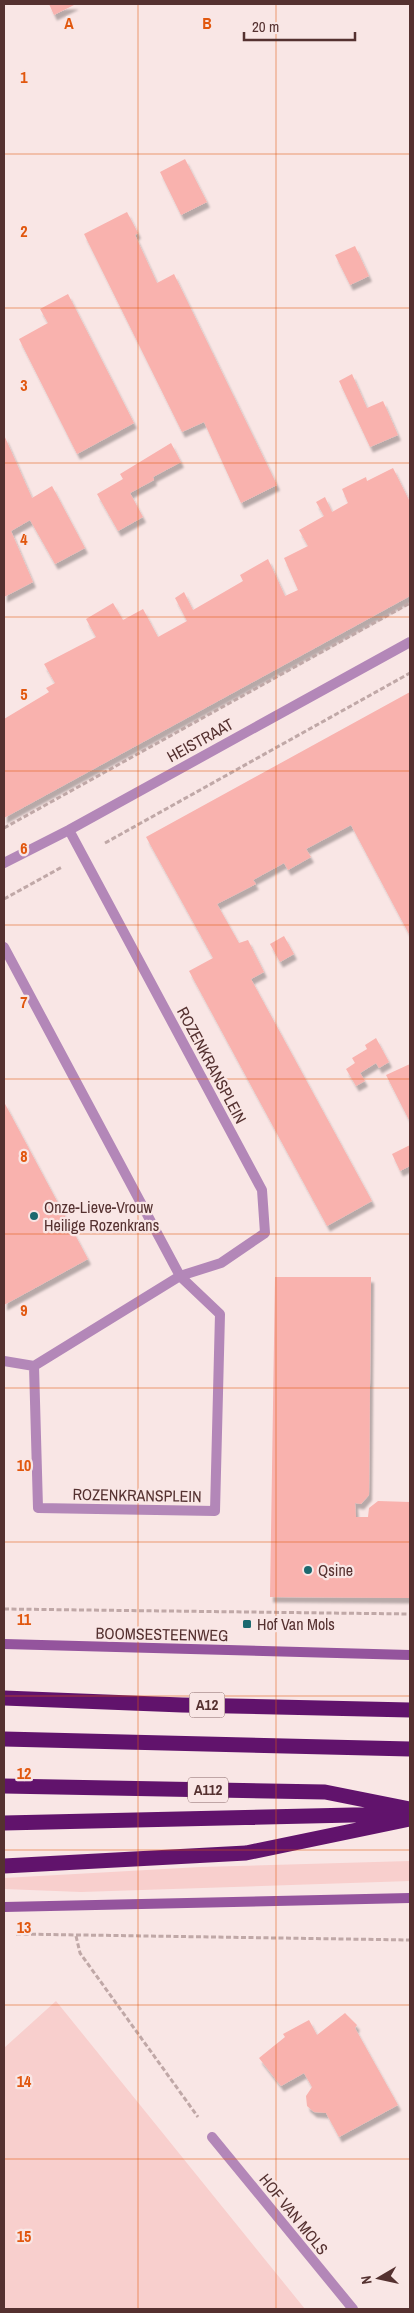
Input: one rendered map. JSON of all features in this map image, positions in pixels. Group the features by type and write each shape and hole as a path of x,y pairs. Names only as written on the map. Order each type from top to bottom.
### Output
{"highway":[{"name":"A12","path":"4,1698 410,1710"},
{"path":"4,1739 410,1749"},
{"name":"A112","path":"4,1786 325,1792 410,1809"},
{"path":"4,1823 410,1814"},
{"path":"4,1866 246,1853 410,1818"}],"main road":[{"name":"BOOMSESTEENWEG","path":"4,1644 410,1655"},
{"path":"4,1907 410,1898"}],"street":[{"name":"HEISTRAAT","path":"4,863 69,830 410,642"},
{"name":"ROZENKRANSPLEIN","path":"4,947 180,1276 220,1314 215,1511 38,1508 34,1366 180,1276 221,1263 265,1233 262,1190 69,830"},
{"path":"4,1361 34,1366"},
{"name":"HOF VAN MOLS","path":"212,2137 353,2309"}],"path":[{"path":"4,828 410,604"},
{"path":"4,899 410,673"},
{"path":"4,1609 410,1614"},
{"path":"13,1934 410,1940"},
{"path":"76,1936 80,1953 212,2137"}],"shaded area":[{"path":"410,1861 410,1881 81,1892 4,1889 4,1878 200,1867"},
{"path":"56,2001 305,2309 4,2309 4,2048"}],"building":[{"path":"49,4 76,4 54,15"},
{"path":"185,159 207,202 181,215 160,172"},
{"path":"127,212 138,233 135,235 157,283 174,274 277,485 241,503 204,422 182,432 84,234"},
{"path":"355,246 369,276 350,285 335,255"},
{"path":"68,294 134,423 77,454 19,339 48,323 40,309"},
{"path":"352,374 367,408 383,401 398,435 370,447 339,381"},
{"path":"4,435 32,498 52,486 85,548 55,564 30,520 11,531 33,582 4,597"},
{"path":"171,443 181,462 153,477 154,480 130,493 143,517 118,531 97,494 123,479 120,474"},
{"path":"393,468 410,502 410,596 4,818 4,719 49,692 46,688 55,683 44,664 96,637 86,619 113,603 123,620 143,609 158,637 187,621 175,598 184,592 193,610 243,581 240,575 268,559 285,596 298,590 284,558 308,546 299,530 324,516 316,502 325,497 332,512 348,503 342,489 366,477 367,481"},
{"path":"410,692 410,936 351,825 306,849 311,857 288,870 284,863 253,880 256,884 217,904 239,943 248,940 264,972 251,979 372,1201 327,1226 189,971 213,958 146,837"},
{"path":"284,936 294,954 280,962 270,944"},
{"path":"376,1038 389,1062 379,1068 376,1063 360,1073 365,1081 356,1086 346,1069 355,1063 352,1058 367,1049 365,1045"},
{"path":"410,1064 410,1122 386,1075"},
{"name":"Onze-Lieve-Vrouw Heilige Rozenkrans","path":"4,1102 88,1259 4,1305"},
{"path":"410,1145 410,1166 400,1171 392,1154"},
{"path":"275,1277 371,1277 369,1495 361,1504 355,1503 356,1517 368,1517 369,1508 378,1501 410,1502 410,1598 270,1597"},
{"path":"345,2013 357,2025 355,2028 398,2105 339,2137 326,2113 314,2112 307,2106 306,2096 312,2087 304,2073 281,2086 259,2058 285,2037 283,2034 309,2020 317,2035"}],"place":[{"name":"Onze-Lieve-Vrouw Heilige Rozenkrans","path":"34,1216"},
{"name":"Qsine","path":"308,1570"},
{"name":"Hof Van Mols","path":"247,1624"}]}
